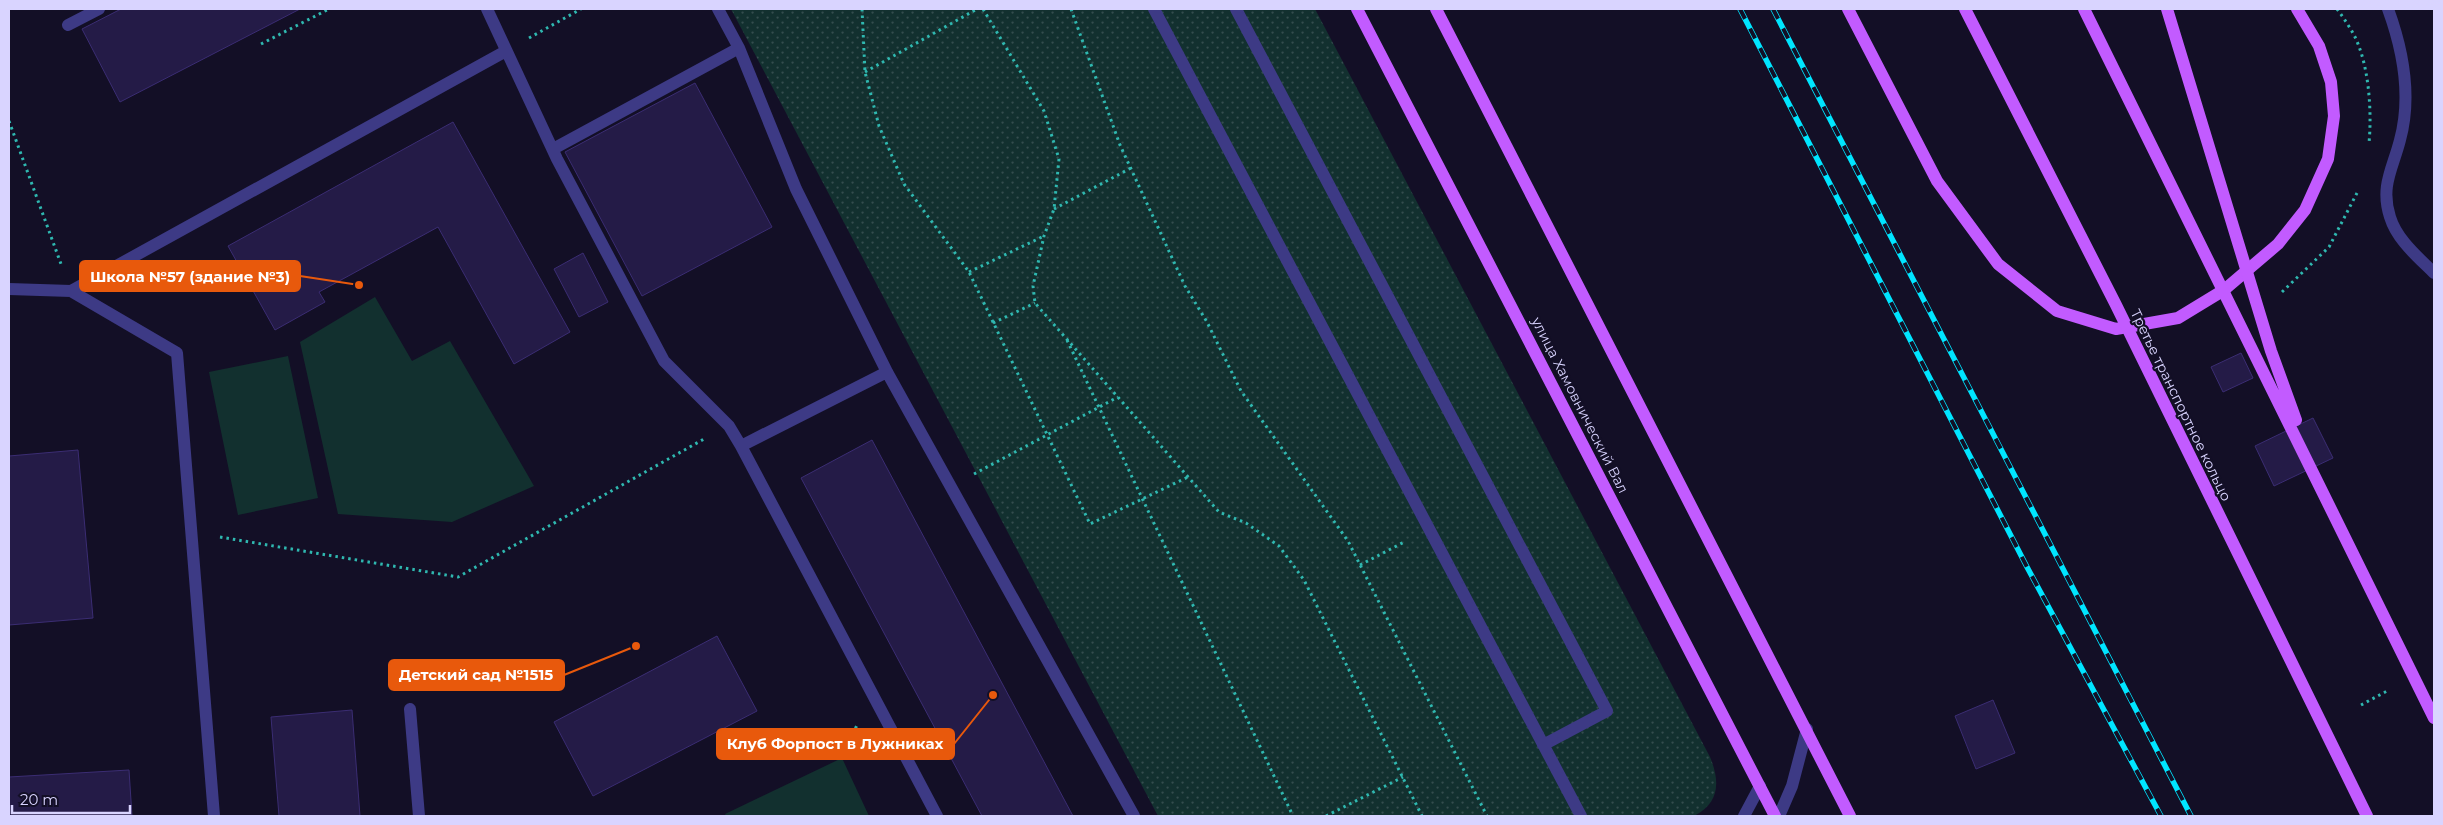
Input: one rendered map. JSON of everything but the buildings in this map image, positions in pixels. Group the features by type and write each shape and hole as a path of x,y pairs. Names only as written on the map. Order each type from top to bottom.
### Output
{"main road":[{"name":"улица Хамовнический Вал","path":"1357,9 1777,816"},
{"path":"1436,9 1850,816"},
{"path":"1848,9 1937,182 1998,264 2058,311 2116,328 2178,318 2224,290 2278,244 2305,210 2328,159 2334,116 2331,82 2322,55 2296,9"},
{"name":"Третье транспортное кольцо","path":"1965,9 2116,305 2367,816"},
{"path":"2084,9 2434,718"},
{"path":"2167,9 2271,351 2318,482"}],"street":[{"path":"68,25 99,9"},
{"path":"487,9 553,150 664,361 729,426 937,816"},
{"path":"718,9 739,48 796,189 887,372 1134,816"},
{"path":"1154,9 1581,816"},
{"path":"1236,9 1607,711 1543,744"},
{"path":"2388,9 2399,38 2405,77 2405,102 2401,139 2386,183 2389,216 2401,239 2434,273"},
{"path":"553,150 739,48"},
{"path":"70,291 506,51"},
{"path":"9,289 70,291 177,353 214,816"},
{"path":"741,446 887,372"},
{"path":"410,709 420,816"},
{"path":"1777,816 1792,786 1807,729"},
{"path":"1744,816 1760,786"}],"path":[{"path":"261,44 329,9"},
{"path":"506,51 581,9"},
{"path":"862,9 865,72 879,126 904,184 969,272 1090,524 1188,477"},
{"path":"865,72 977,9"},
{"path":"982,9 1044,111 1060,159 1054,209 1044,236 1032,286 1035,303 1219,512 1246,523 1279,546 1304,580 1422,816"},
{"path":"1070,9 1120,146 1185,286 1207,322 1241,392 1348,541 1487,816"},
{"path":"9,121 70,291"},
{"path":"1054,209 1131,168"},
{"path":"969,272 1044,236"},
{"path":"993,323 1035,303"},
{"path":"1065,337 1293,816"},
{"path":"951,486 1118,397"},
{"path":"191,532 458,577 729,426"},
{"path":"1360,565 1428,529"},
{"path":"1326,816 1403,777"}],"green space":[{"path":"731,9 1315,9 1710,757 1715,775 1716,791 1709,805 1694,816 1158,816"},
{"path":"375,297 412,361 450,341 534,486 452,522 338,514 300,342"},
{"path":"288,356 318,498 238,515 209,372"},
{"path":"842,758 869,816 726,816 725,814"}],"railway":[{"path":"1740,9 2027,567 2161,816"},
{"path":"1773,9 2191,816"}],"place":[{"name":"Школа №57 (здание №3)","path":"359,285"},
{"name":"Детский сад №1515","path":"636,646"},
{"name":"Клуб Форпост в Лужниках","path":"993,695"}]}
